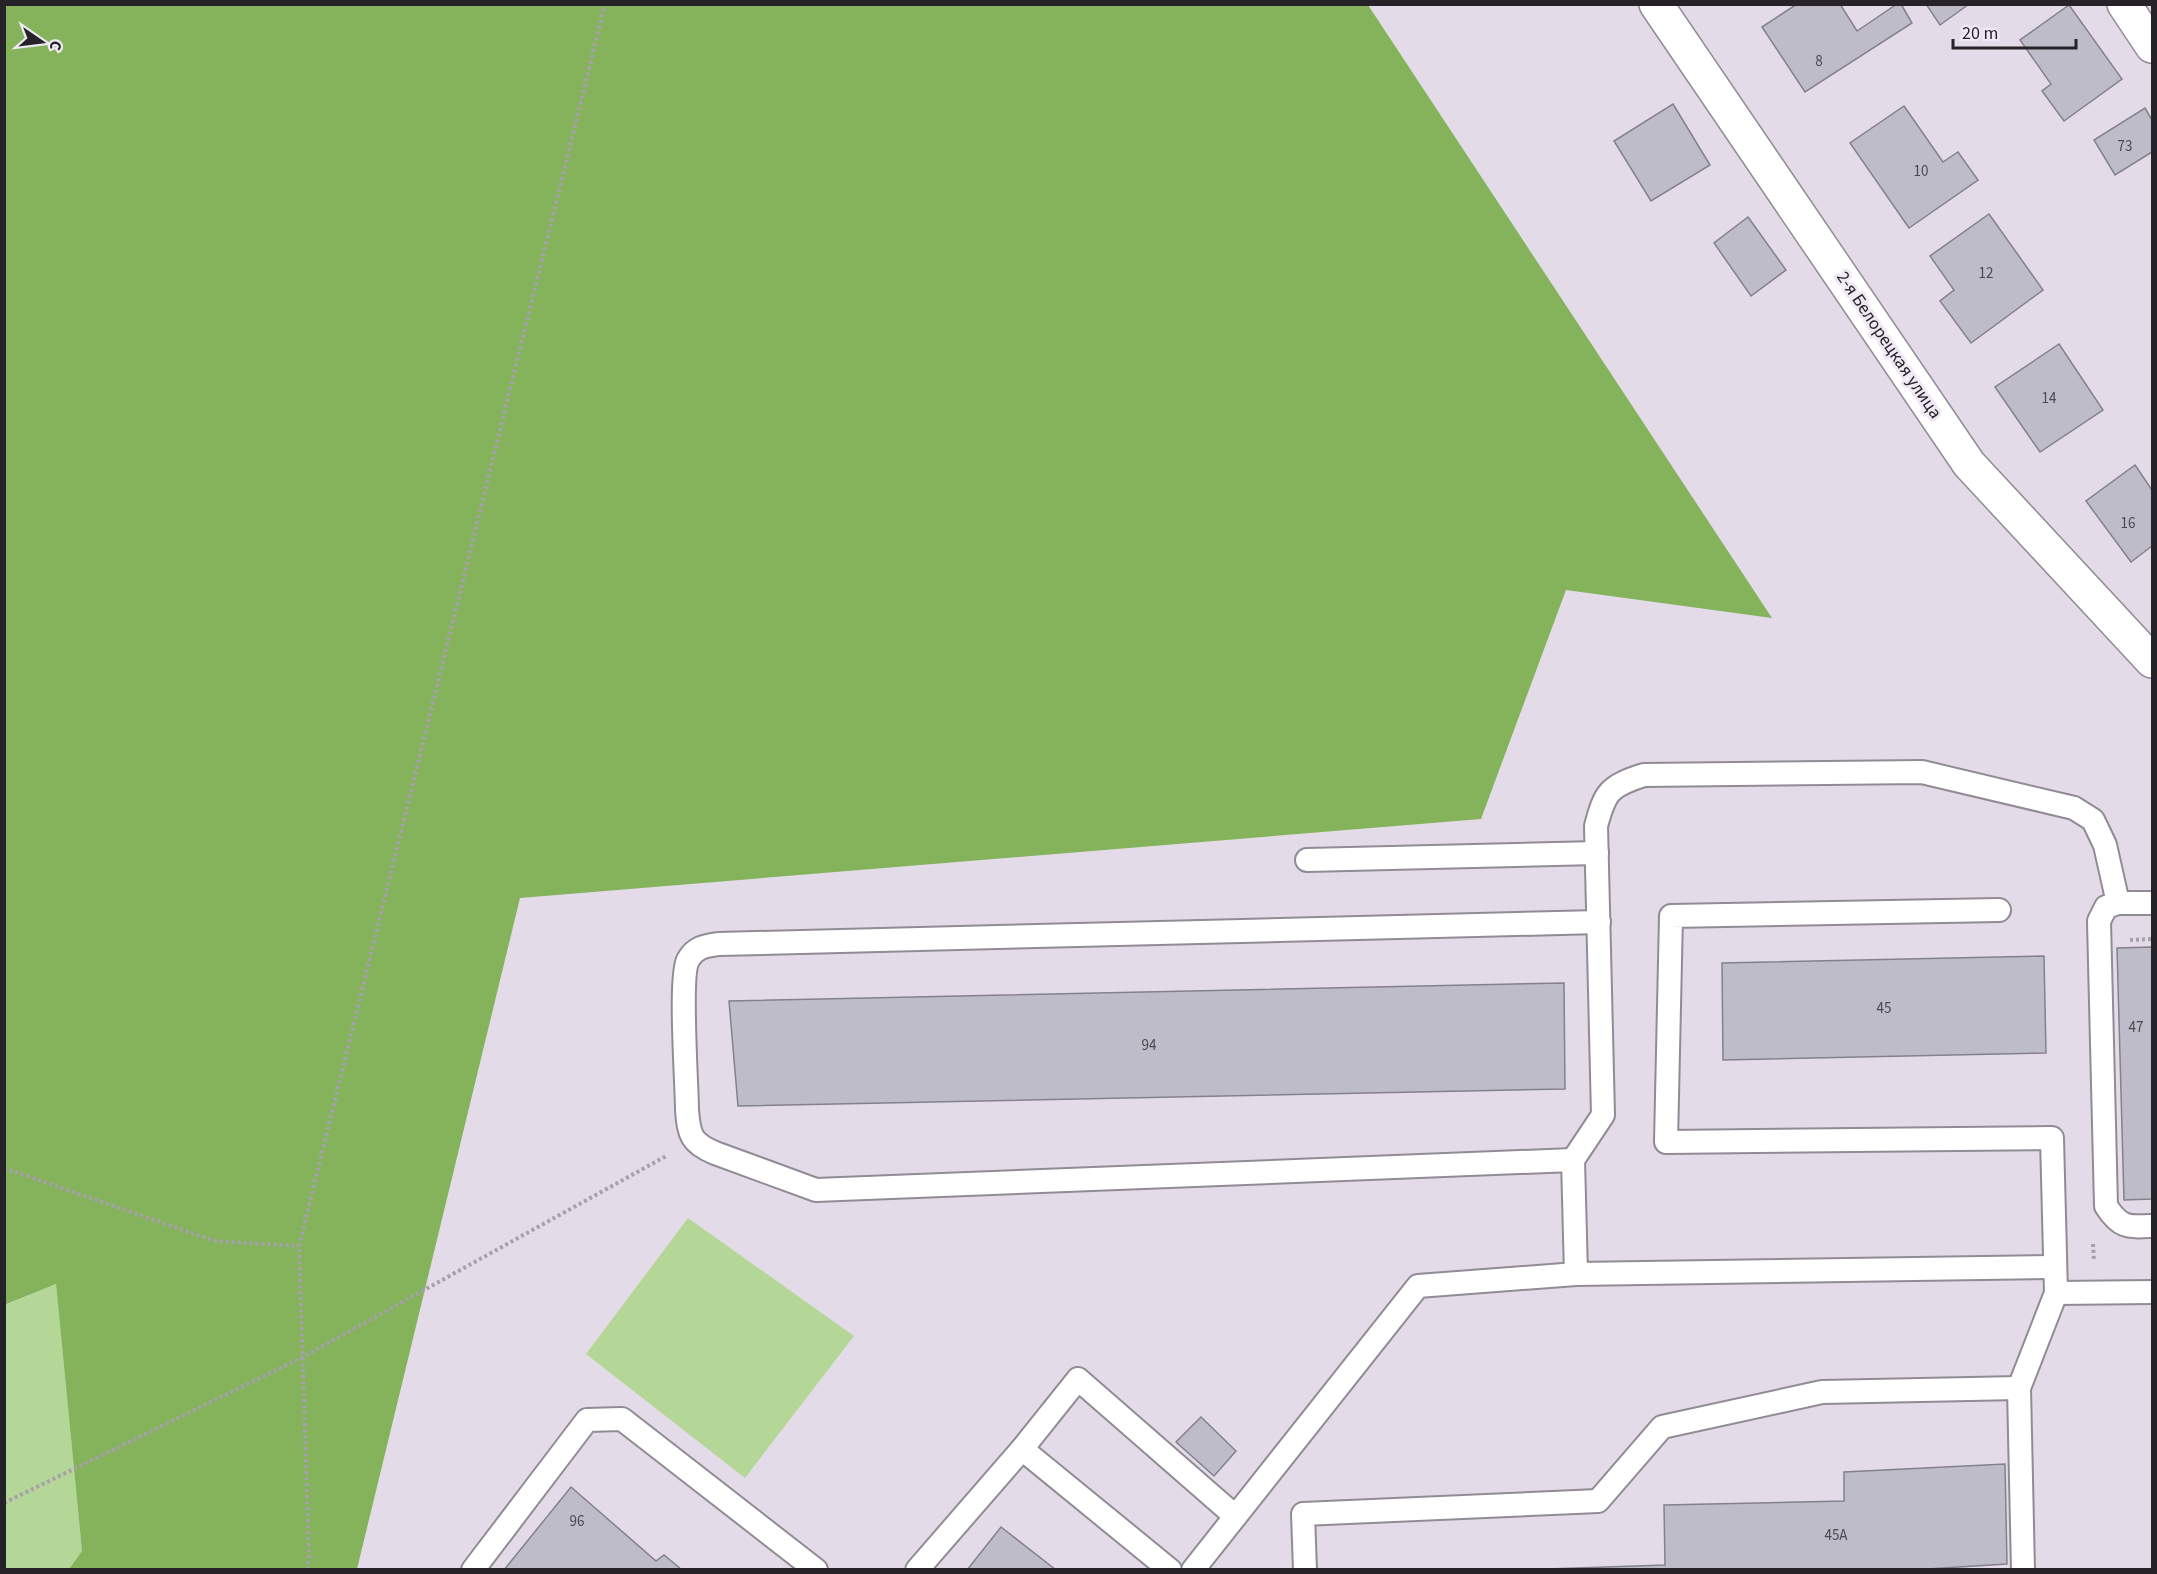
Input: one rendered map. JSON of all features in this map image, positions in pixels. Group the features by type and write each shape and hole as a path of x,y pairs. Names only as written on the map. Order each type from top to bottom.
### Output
{"street":[{"name":"2-я Белорецкая улица","path":"1656,4 1970,464 2152,661"},
{"path":"2124,4 2152,46"}],"lane":[{"path":"1576,1274 1573,1160 1603,1115 1596,826 1603,800 1621,782 1644,775 1922,772 2074,808 2093,820 2105,845 2118,903"},
{"path":"1307,860 1597,853"},
{"path":"2152,903 2118,903 2106,908 2098,921 2106,1206 2115,1220 2130,1227 2152,1226"},
{"path":"1998,910 1671,916 1666,1142 2052,1138 2056,1293 2019,1388 2023,1569"},
{"path":"1573,1160 816,1190 702,1148 694,1140 688,1128 684,985 687,962 699,947 719,944 1599,922"},
{"path":"1193,1569 1418,1286 1576,1274 2055,1268"},
{"path":"2056,1293 2152,1292"},
{"path":"917,1569 1022,1449 1078,1379 1235,1516"},
{"path":"1305,1569 1303,1514 1598,1501 1662,1427 1822,1392 2019,1388"},
{"path":"473,1569 587,1420 622,1419 816,1569"},
{"path":"1022,1449 1170,1569"}],"path":[{"path":"307,1569 309,1556 299,1246 605,4"},
{"path":"4,1503 303,1357 694,1140"},
{"path":"4,1168 215,1241 299,1246"},
{"path":"2094,1292 2093,1240 2115,1220"}],"green space":[{"path":"5,4 1368,5 1772,618 1566,590 1481,819 520,898 357,1569 69,1569 82,1551 56,1284 4,1305"},
{"path":"688,1218 854,1336 745,1478 586,1354"},
{"path":"56,1284 82,1551 69,1569 5,1570 5,1305"}],"building":[{"path":"1797,4 1840,4 1857,31 1897,4 1901,4 1912,23 1805,92 1762,27"},
{"path":"1926,4 1969,4 1940,25"},
{"path":"2069,5 2122,79 2064,121 2042,91 2051,84 2020,40"},
{"path":"1673,104 1710,165 1651,201 1614,141"},
{"path":"1904,106 1943,162 1958,152 1978,180 1909,228 1850,143"},
{"path":"2145,108 2152,120 2152,152 2115,175 2094,140"},
{"path":"1989,214 2043,290 1971,343 1940,301 1954,290 1930,256"},
{"path":"1748,217 1786,270 1751,296 1714,243"},
{"path":"2059,344 2103,410 2040,452 1995,387"},
{"path":"2135,465 2152,490 2152,546 2131,562 2086,501"},
{"path":"2152,947 2152,1199 2124,1200 2117,948"},
{"path":"2044,956 2046,1053 1723,1060 1722,963"},
{"path":"1564,983 1565,1089 738,1106 729,1001"},
{"path":"1201,1417 1236,1451 1214,1476 1176,1442"},
{"path":"2005,1464 2007,1564 1911,1570 1518,1570 1665,1565 1664,1505 1844,1501 1844,1472"},
{"path":"571,1487 656,1561 664,1555 682,1570 504,1570"},
{"path":"1001,1527 1056,1570 967,1570"}]}
